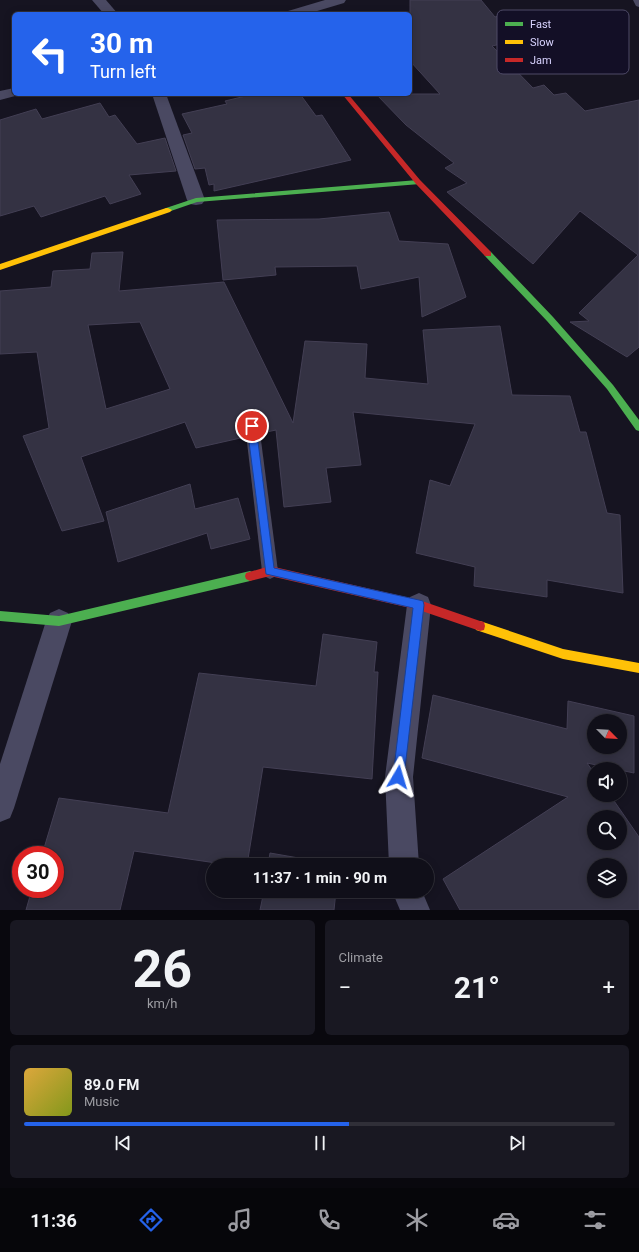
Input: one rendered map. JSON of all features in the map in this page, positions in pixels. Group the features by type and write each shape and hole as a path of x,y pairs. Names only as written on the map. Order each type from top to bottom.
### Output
{"street":[{"path":"99,0 109,12"},
{"path":"299,12 338,0"},
{"path":"0,96 12,93"},
{"path":"160,96 196,200"},
{"path":"347,96 418,182 550,320 610,387 639,427"},
{"path":"0,267 196,200 418,182"},
{"path":"0,616 59,621 270,571 419,605 563,654 639,668"},
{"path":"404,858 398,777 419,605"},
{"path":"0,808 59,621"},
{"path":"410,898 415,910"}],"lane":[{"path":"637,0 639,4"},
{"path":"252,426 270,571"}],"building":[{"path":"410,0 481,0 495,17 497,16 497,45 492,46 497,51 497,74 519,74 533,88 544,85 554,95 566,93 585,111 639,100 639,347 627,357 570,322 589,321 579,313 638,255 580,211 533,264 447,192 467,183 445,168 454,163 406,125 378,96 440,94 412,63 412,12 410,12"},
{"path":"246,96 301,96 316,116 322,115 351,160 214,191 214,184 209,185 205,168 195,169 183,135 192,133 182,114 227,104 225,101"},
{"path":"100,103 109,117 115,115 137,144 165,138 176,171 129,175 141,194 110,204 105,196 41,217 34,206 0,216 0,120 36,109 42,119"},
{"path":"389,212 399,241 448,244 466,297 422,317 419,277 361,289 357,266 275,267 276,275 223,280 217,220 319,219"},
{"path":"123,252 119,291 224,282 293,423 305,341 367,344 365,378 428,384 423,330 500,326 512,395 570,396 580,432 586,432 607,513 620,515 623,593 547,580 547,597 474,586 475,567 416,553 430,480 450,486 475,424 353,412 361,465 326,468 331,502 284,507 276,430 262,433 258,420 251,418 246,420 244,424 245,437 196,448 185,422 81,457 104,521 62,531 23,436 49,428 37,352 0,354 0,291 51,287 53,271 90,269 92,253","holes":["140,322 170,389 106,409 88,325"]},
{"path":"190,484 195,509 238,498 250,539 211,549 207,533 118,562 106,512"},
{"path":"323,634 377,642 374,672 378,672 372,779 263,767 248,858 206,858 206,862 134,851 120,910 26,910 29,898 64,898 64,846 45,846 59,798 168,813 199,673 316,686"},
{"path":"433,695 567,729 568,701 625,714 587,714 587,754 627,754 627,714 634,716 634,773 627,772 627,762 587,762 587,802 615,802 620,810 587,810 587,850 627,850 627,820 639,837 639,910 460,910 443,879 568,797 422,758"},
{"path":"270,853 299,858 269,858"},
{"path":"263,898 335,898 334,910 260,910"}],"traffic: fast":[{"path":"168,210 196,200 418,182"},
{"path":"488,254 550,319 610,387 639,427"},
{"path":"0,616 59,621 250,576"}],"traffic: slow":[{"path":"0,267 168,210"},
{"path":"480,626 563,654 639,668"}],"traffic: jam":[{"path":"347,96 418,182 488,254"},
{"path":"250,576 270,571 419,605 480,626"}],"route":[{"path":"252,426 270,571 419,605 398,777"}]}
